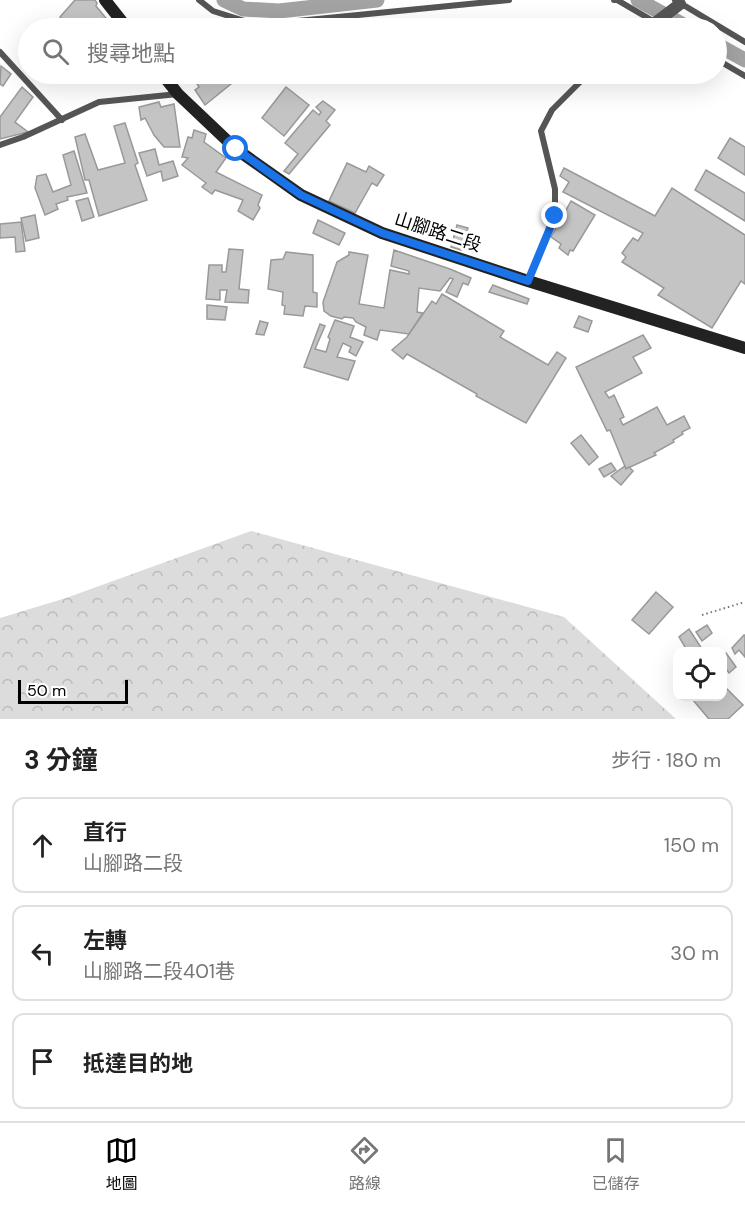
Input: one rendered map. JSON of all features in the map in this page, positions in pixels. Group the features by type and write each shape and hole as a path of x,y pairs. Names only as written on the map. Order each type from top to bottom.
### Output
{"main road":[{"path":"105,0 119,18"},
{"name":"山腳路二段","path":"170,84 236,149 301,195 382,233 745,348"}],"street":[{"path":"666,18 680,1"}],"lane":[{"path":"199,0 213,11 235,18"},
{"path":"328,18 509,0"},
{"path":"614,0 647,18"},
{"path":"680,1 707,18"},
{"path":"727,31 745,42"},
{"path":"0,52 18,72"},
{"path":"727,65 745,76"},
{"path":"29,84 62,120"},
{"path":"528,281 555,216 555,189 541,131 552,110 578,84"},
{"path":"0,145 23,137 99,102 178,94"}],"path":[{"path":"702,615 745,602"}],"green space":[{"path":"251,531 564,617 676,719 0,719 0,618 66,598"}],"building":[{"path":"75,0 95,0 96,6 106,18 61,18"},
{"path":"1,66 11,74 3,86 0,84"},
{"path":"197,84 231,84 205,105 195,90 199,87"},
{"path":"22,87 33,97 15,122 28,132 0,139 0,117"},
{"path":"286,87 309,105 284,136 262,118"},
{"path":"323,101 335,110 326,121 330,125 289,174 284,171 298,154 285,143 313,110 319,115 321,112 316,107"},
{"path":"159,102 161,107 174,104 180,147 164,147 145,118 141,120 139,107"},
{"path":"125,123 138,163 135,165 147,200 99,216 89,180 85,180 75,137 85,134 98,170 125,163 114,126"},
{"path":"194,130 206,134 204,142 226,158 216,172 262,195 258,205 260,208 253,220 238,211 243,200 215,190 212,194 202,187 206,183 182,165 188,158 182,157 188,137 192,138"},
{"path":"730,138 745,147 745,175 718,158"},
{"path":"155,149 159,165 173,161 178,176 163,181 161,171 147,176 139,153"},
{"path":"74,151 87,193 67,197 68,200 56,204 58,209 45,215 35,188 37,176 46,174 53,192 71,185 63,155"},
{"path":"347,163 366,172 369,166 384,175 377,186 372,183 355,213 329,201"},
{"path":"564,168 655,216 672,188 745,235 745,284 741,281 712,328 658,295 664,288 622,262 626,257 622,253 633,238 638,241 643,233 563,192 569,182 560,176"},
{"path":"706,170 745,193 745,221 695,190"},
{"path":"88,198 94,217 82,221 76,201"},
{"path":"571,201 595,215 573,251 570,250 568,255 559,248 561,244 551,237"},
{"path":"35,215 39,238 26,241 21,218"},
{"path":"318,220 345,233 339,245 313,233"},
{"path":"21,222 25,251 16,252 15,237 0,238 0,224"},
{"path":"457,225 468,228 461,250 451,247"},
{"path":"229,249 243,250 239,289 249,290 248,303 225,302 227,290 220,290 220,300 206,299 209,265 222,265 222,272 226,272"},
{"path":"394,250 471,278 468,285 463,283 457,297 446,292 453,279 450,278 440,291 419,288 417,312 423,313 409,334 380,330 377,340 364,335 366,327 353,318 344,317 342,319 324,311 323,302 337,262 349,255 349,252 368,255 359,304 384,308 390,270 409,274 409,271 391,266"},
{"path":"286,252 313,255 313,292 317,293 317,307 305,306 303,316 284,314 283,292 268,289 271,260 283,259"},
{"path":"493,285 529,299 527,304 489,292"},
{"path":"442,294 504,331 500,337 548,365 557,352 566,358 526,423 407,354 403,359 392,350 407,337 432,301 436,304"},
{"path":"207,305 227,307 225,320 207,319"},
{"path":"579,316 592,321 588,332 574,327"},
{"path":"335,320 354,326 350,337 363,342 356,356 349,352 351,347 343,343 337,357 355,361 348,380 304,367 320,324 325,326 315,349 326,352 330,339 328,337"},
{"path":"260,321 268,323 264,335 256,334"},
{"path":"643,335 651,348 633,357 642,373 605,392 609,398 614,395 624,417 620,419 623,425 657,407 667,425 684,416 690,428 682,432 683,434 673,440 674,442 654,453 656,455 626,469 610,430 607,431 576,367"},
{"path":"581,435 598,457 589,465 571,443"},
{"path":"611,463 616,470 604,477 599,469"},
{"path":"625,466 626,469 629,467 633,471 621,485 611,476"},
{"path":"656,592 673,607 649,634 632,620"},
{"path":"707,625 712,633 702,641 696,632"},
{"path":"689,629 701,647 685,647 679,637"},
{"path":"744,635 745,657 739,650 735,654 732,648"},
{"path":"727,654 736,667 729,673 727,670"},
{"path":"727,689 743,705 728,719 709,719 694,701 727,701"}],"waterway":[{"path":"224,0 243,9 279,11 377,0"},
{"path":"638,0 671,18"},
{"path":"727,50 745,60"}],"route":[{"path":"236,149 301,195 382,233 528,281 555,216"}]}
